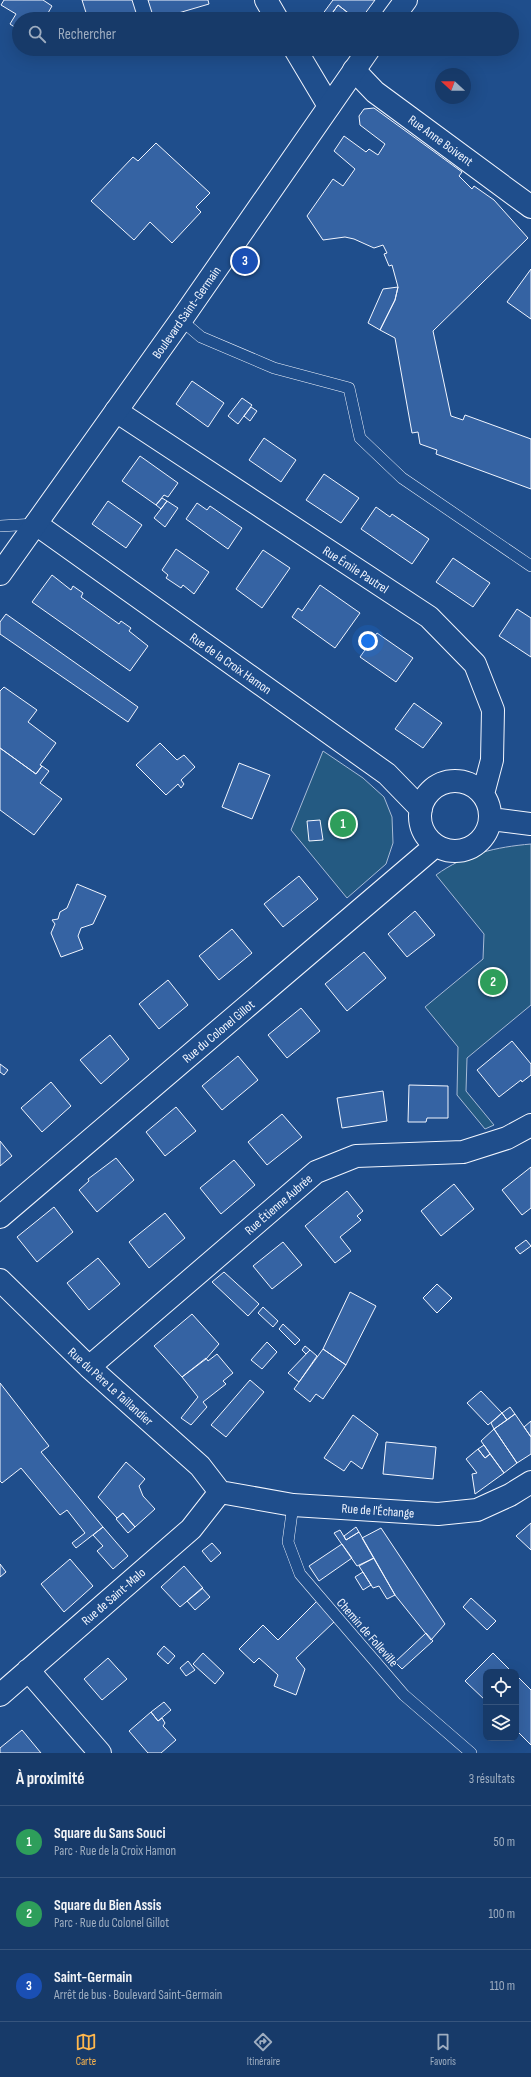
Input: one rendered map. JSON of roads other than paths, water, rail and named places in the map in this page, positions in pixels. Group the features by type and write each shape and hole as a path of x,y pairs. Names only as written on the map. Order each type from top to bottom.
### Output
{"street":[{"path":"397,12 406,0"},
{"path":"298,56 329,106"},
{"name":"Boulevard Saint-Germain","path":"0,574 181,320 364,56"},
{"name":"Rue Anne Boivent","path":"354,70 375,92 531,207"},
{"name":"Rue Émile Pautrel","path":"116,411 428,616 475,664 493,710 492,760 483,794"},
{"name":"Rue de la Croix Hamon","path":"36,524 387,774 421,809"},
{"path":"448,781 461,781 474,786 483,794 490,807 491,819 485,836 471,848 459,852 446,851 435,846 424,833 420,821 421,809 428,794 437,786 448,781"},
{"path":"491,819 531,824"},
{"name":"Rue du Colonel Gillot","path":"0,1217 435,846"},
{"name":"Rue Étienne Aubrée","path":"89,1367 316,1172 356,1156 463,1152 507,1138 531,1125"},
{"name":"Rue du Père Le Taillandier","path":"0,1280 89,1367 200,1466 220,1492"},
{"name":"Rue de l'Échange","path":"220,1492 293,1505 438,1514 477,1510 510,1495 531,1482"},
{"name":"Rue de Saint-Malo","path":"0,1694 192,1529 220,1492"},
{"path":"28,1670 100,1753"}],"lane":[{"path":"181,320 201,337 274,368 349,388 360,438 402,478 531,566"},
{"path":"0,526 36,524"},
{"name":"Chemin de Folleville","path":"293,1505 288,1542 300,1574 404,1695 471,1753"}],"place":[{"name":"Saint-Germain","path":"245,261"},
{"name":"Square du Sans Souci","path":"343,824"},
{"name":"Square du Bien Assis","path":"493,982"}]}
